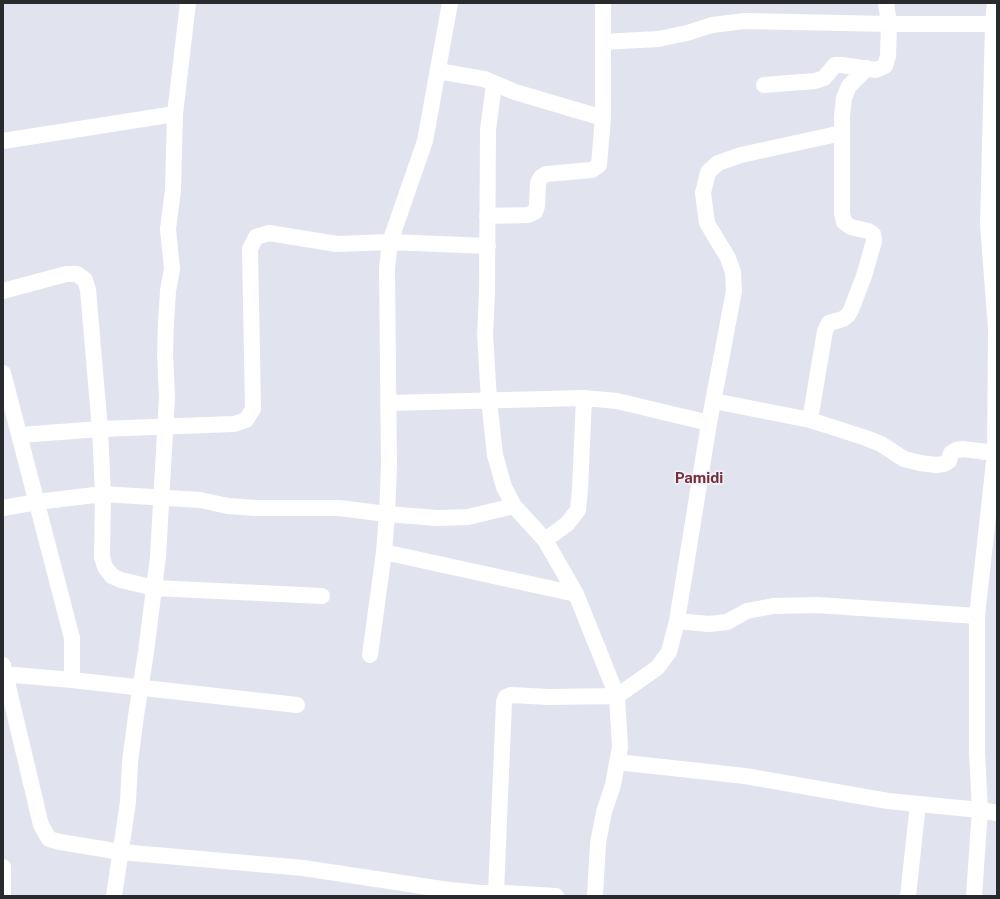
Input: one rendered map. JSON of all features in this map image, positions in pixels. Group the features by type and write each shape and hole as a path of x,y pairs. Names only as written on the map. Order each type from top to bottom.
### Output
{"street":[{"path":"114,896 128,802 130,762 158,558 167,397 165,354 166,322 172,268 168,229 173,190 175,114 188,3"},
{"path":"370,654 384,552 387,514 389,465 388,268 390,242 425,141 450,3"},
{"path":"487,216 528,215 535,212 537,206 538,183 541,177 546,174 592,170 599,165 604,118 603,3"},
{"path":"764,85 815,81 824,78 835,65 876,70 885,66 888,56 889,24 886,3"},
{"path":"974,896 980,810 977,753 976,616 995,453 996,329 994,271 988,225 995,3"},
{"path":"603,42 658,40 712,25 745,21 995,25"},
{"path":"810,420 825,331 829,323 843,319 851,310 864,276 874,241 873,234 868,230 851,227 844,222 842,213 842,134 844,98 849,86 867,68"},
{"path":"438,71 470,76 515,92 604,118"},
{"path":"494,84 488,130 488,292 485,334 489,400 495,455 504,487 514,506 545,540 576,594 617,696 620,747 613,785 604,812 598,843 596,896"},
{"path":"3,141 175,114"},
{"path":"496,893 504,702 506,697 511,695 549,697 617,696 657,668 668,652 677,621 734,291 733,272 728,258 707,223 703,193 708,172 718,163 741,155 842,134"},
{"path":"20,435 100,429 234,424 246,420 253,409 250,249 256,238 269,233 337,244 390,242 488,246"},
{"path":"3,290 66,274 77,274 85,280 88,290 100,429 103,494 102,557 105,567 112,576 121,580 154,588 322,596"},
{"path":"3,373 72,638 72,680"},
{"path":"388,403 584,398 617,401 710,423"},
{"path":"545,540 567,524 578,510 584,398"},
{"path":"714,401 810,420 866,438 881,444 904,459 920,463 936,465 944,464 949,461 951,453 956,450 963,449 995,453"},
{"path":"3,508 37,502 103,494 200,500 228,506 255,508 338,508 437,518 468,518 514,506"},
{"path":"384,552 576,594"},
{"path":"677,621 709,624 727,622 747,611 773,606 817,606 976,616"},
{"path":"297,705 4,671 41,825 49,838 60,842 121,852 303,868 449,890 481,893 556,896"},
{"path":"617,762 745,776 888,801 997,813"},
{"path":"908,896 918,804"},
{"path":"3,868 3,896"}],"district":[{"name":"Pamidi","path":"699,478"}]}
